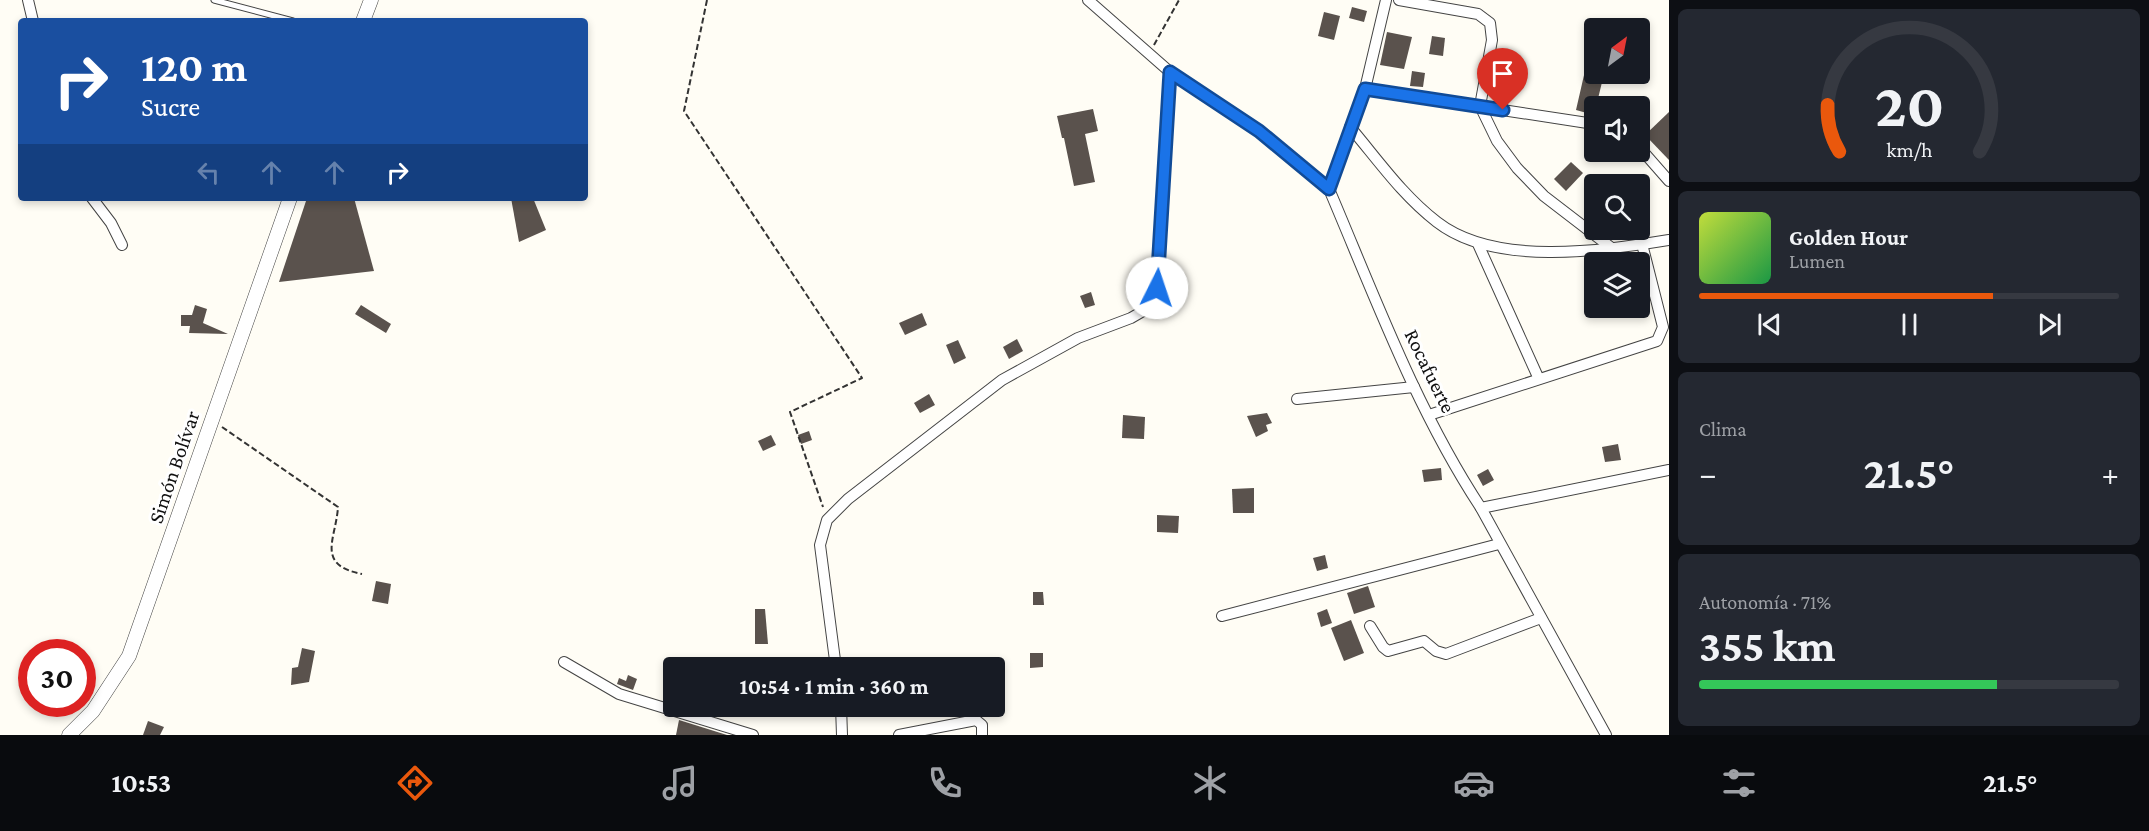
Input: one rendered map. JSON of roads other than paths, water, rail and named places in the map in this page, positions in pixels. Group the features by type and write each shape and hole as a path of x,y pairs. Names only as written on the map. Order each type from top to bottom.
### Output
{"street":[{"path":"28,0 32,18"},
{"path":"364,18 371,0"},
{"path":"1088,0 1170,72 1259,131 1329,189 1365,89 1386,0"},
{"path":"1399,0 1478,14 1490,23 1492,40 1480,106 1497,141 1517,168 1544,196 1612,249"},
{"path":"835,657 820,545 827,520 848,499 1002,380 1078,338 1131,318 1150,307 1157,288 1170,72"},
{"path":"1365,89 1584,122"},
{"path":"1350,127 1403,192 1438,223 1478,244 1538,251 1612,249 1669,240"},
{"path":"1650,159 1669,181"},
{"name":"Rocafuerte","path":"1329,189 1414,387 1459,475 1481,508 1606,735"},
{"path":"94,201 111,223 122,245"},
{"name":"Simón Bolívar","path":"69,735 93,711 129,656 289,201"},
{"path":"1478,244 1538,377"},
{"path":"1429,414 1657,340 1664,327 1642,244"},
{"path":"1297,399 1414,387"},
{"path":"1481,508 1669,470"},
{"path":"1222,616 1499,543"},
{"path":"1370,626 1388,651 1419,641 1428,643 1436,651 1446,654 1541,618"},
{"path":"564,662 619,694 753,735"},
{"path":"841,717 842,735"},
{"path":"899,735 975,720 982,725 982,735"}],"lane":[{"path":"214,0 282,18"}]}
